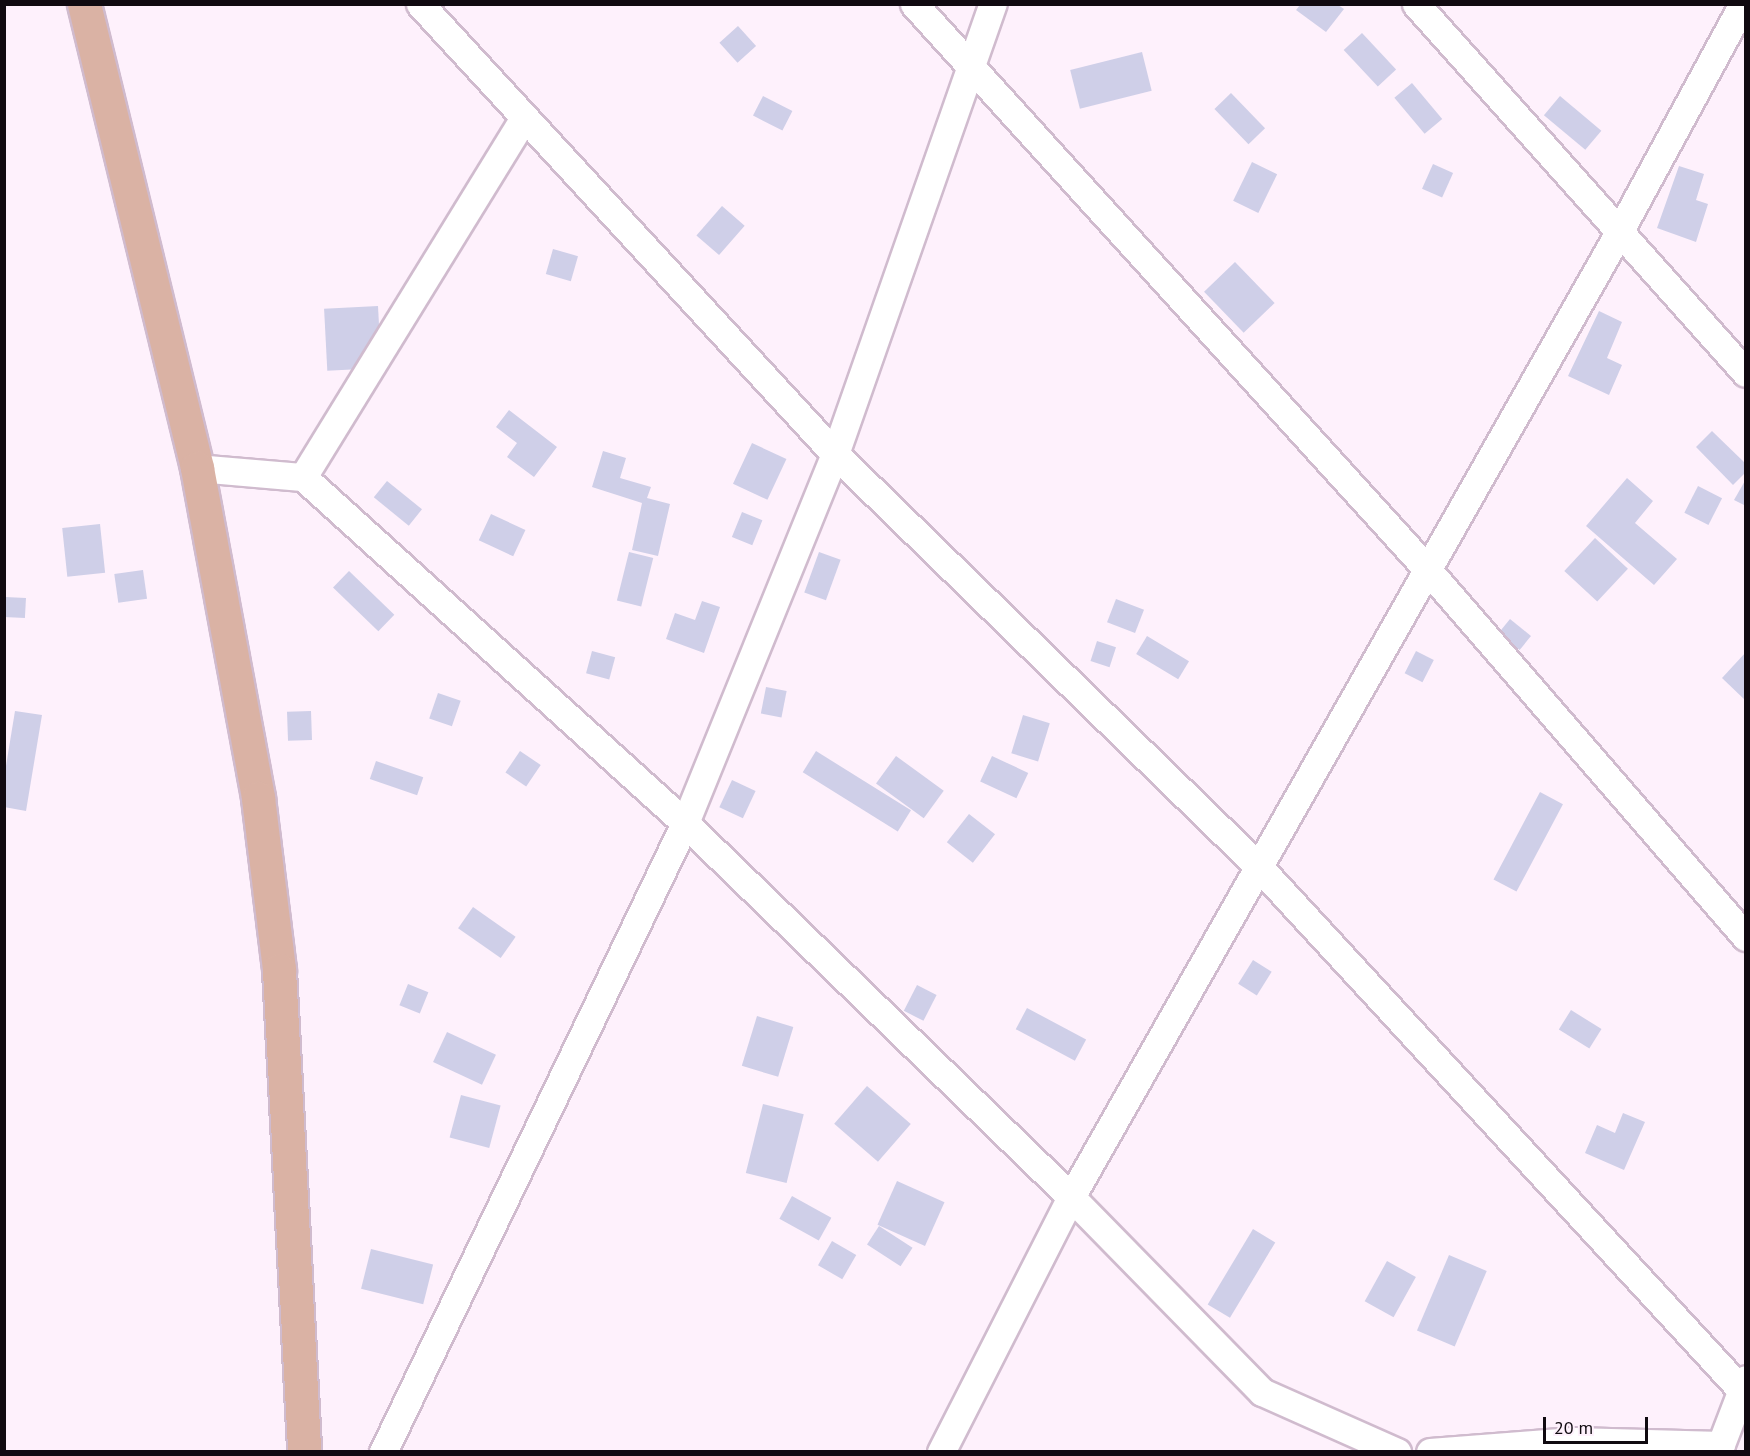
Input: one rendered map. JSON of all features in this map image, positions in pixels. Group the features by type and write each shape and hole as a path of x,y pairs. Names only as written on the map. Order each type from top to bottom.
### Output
{"main road":[{"path":"84,4 197,468 258,798 279,970 304,1452"}],"street":[{"path":"420,4 523,120 835,454 1259,867 1744,1388 1720,1448 1573,1441 1430,1452"},
{"path":"914,4 1427,570 1746,938"},
{"path":"382,1452 685,823 835,454 969,66 993,4"},
{"path":"1416,4 1618,234 1746,373"},
{"path":"941,1452 1071,1197 1618,234 1743,4"},
{"path":"303,477 523,120"},
{"path":"197,468 303,477 685,823 1071,1197 1262,1392 1397,1452"}],"building":[{"path":"1300,5 1338,5 1344,9 1326,32 1296,10"},
{"path":"738,26 756,46 737,63 719,43"},
{"path":"1362,33 1396,70 1378,87 1344,50"},
{"path":"1142,52 1152,91 1080,109 1070,70"},
{"path":"1412,83 1442,119 1425,134 1394,98"},
{"path":"1231,93 1265,128 1248,144 1214,109"},
{"path":"763,96 792,111 782,131 753,116"},
{"path":"1560,96 1601,131 1585,150 1544,115"},
{"path":"1252,162 1277,174 1258,213 1233,201"},
{"path":"1433,164 1453,173 1442,198 1422,189"},
{"path":"1679,166 1704,174 1696,200 1708,204 1696,242 1657,228"},
{"path":"722,206 745,226 719,255 696,235"},
{"path":"553,249 578,256 571,281 546,274"},
{"path":"1235,262 1275,303 1244,333 1204,292"},
{"path":"378,306 381,368 327,371 324,309"},
{"path":"1599,311 1622,322 1607,358 1622,365 1609,395 1568,376"},
{"path":"509,410 557,447 534,477 507,457 517,443 496,427"},
{"path":"1712,431 1746,464 1746,472 1733,485 1696,447"},
{"path":"752,443 786,459 767,500 733,484"},
{"path":"603,451 626,458 620,478 651,487 647,498 670,504 658,556 632,550 642,503 592,487"},
{"path":"1627,478 1653,501 1635,523 1677,559 1654,585 1586,526"},
{"path":"1746,479 1746,506 1734,500"},
{"path":"387,481 422,509 409,526 374,497"},
{"path":"1698,486 1722,498 1708,525 1684,513"},
{"path":"742,512 762,520 752,545 732,537"},
{"path":"491,514 525,530 513,556 479,540"},
{"path":"100,524 105,573 67,577 62,528"},
{"path":"1595,538 1628,569 1597,602 1564,571"},
{"path":"629,552 653,558 641,607 617,601"},
{"path":"819,552 841,560 826,600 804,592"},
{"path":"143,570 147,599 118,603 114,574"},
{"path":"349,571 394,615 378,631 333,588"},
{"path":"5,597 26,598 25,618 4,617"},
{"path":"1116,599 1144,610 1135,633 1107,622"},
{"path":"702,601 720,607 704,653 666,639 675,613 695,620"},
{"path":"1510,619 1531,636 1520,650 1499,633"},
{"path":"1147,636 1189,661 1178,679 1136,654"},
{"path":"1097,641 1116,647 1110,667 1091,661"},
{"path":"592,651 615,657 609,679 586,673"},
{"path":"1416,651 1434,660 1422,682 1405,673"},
{"path":"1746,652 1746,701 1722,678"},
{"path":"766,687 787,691 781,718 761,714"},
{"path":"438,693 461,701 452,726 429,719"},
{"path":"15,711 42,715 26,811 4,807 4,778"},
{"path":"311,711 312,740 288,741 287,712"},
{"path":"1023,715 1050,723 1038,761 1011,753"},
{"path":"520,751 541,765 526,787 505,773"},
{"path":"816,751 911,810 898,832 803,772"},
{"path":"896,756 944,791 924,818 876,784"},
{"path":"992,756 1028,773 1016,798 980,781"},
{"path":"376,761 423,777 417,795 370,779"},
{"path":"732,780 756,791 743,818 719,807"},
{"path":"1540,792 1563,804 1516,892 1494,879"},
{"path":"969,814 995,834 973,863 947,842"},
{"path":"473,907 516,937 501,958 458,928"},
{"path":"1253,960 1272,972 1257,995 1238,984"},
{"path":"408,984 428,992 420,1014 399,1005"},
{"path":"917,985 937,995 923,1021 904,1011"},
{"path":"1027,1008 1086,1039 1075,1061 1016,1029"},
{"path":"1571,1010 1602,1029 1589,1049 1559,1030"},
{"path":"757,1016 793,1027 778,1077 742,1066"},
{"path":"447,1032 496,1055 482,1085 433,1062"},
{"path":"867,1086 911,1124 878,1162 834,1124"},
{"path":"461,1095 501,1106 489,1148 450,1138"},
{"path":"763,1104 804,1114 787,1183 746,1173"},
{"path":"1623,1113 1645,1122 1624,1170 1585,1153 1597,1125 1615,1133"},
{"path":"897,1181 945,1202 925,1246 877,1225"},
{"path":"792,1196 831,1218 819,1241 779,1219"},
{"path":"879,1226 913,1248 901,1266 867,1244"},
{"path":"1253,1229 1275,1242 1230,1318 1208,1304"},
{"path":"832,1241 856,1255 842,1279 818,1265"},
{"path":"371,1249 433,1264 423,1304 361,1289"},
{"path":"1449,1255 1487,1271 1455,1347 1417,1330"},
{"path":"1387,1261 1416,1277 1394,1317 1365,1301"}]}
